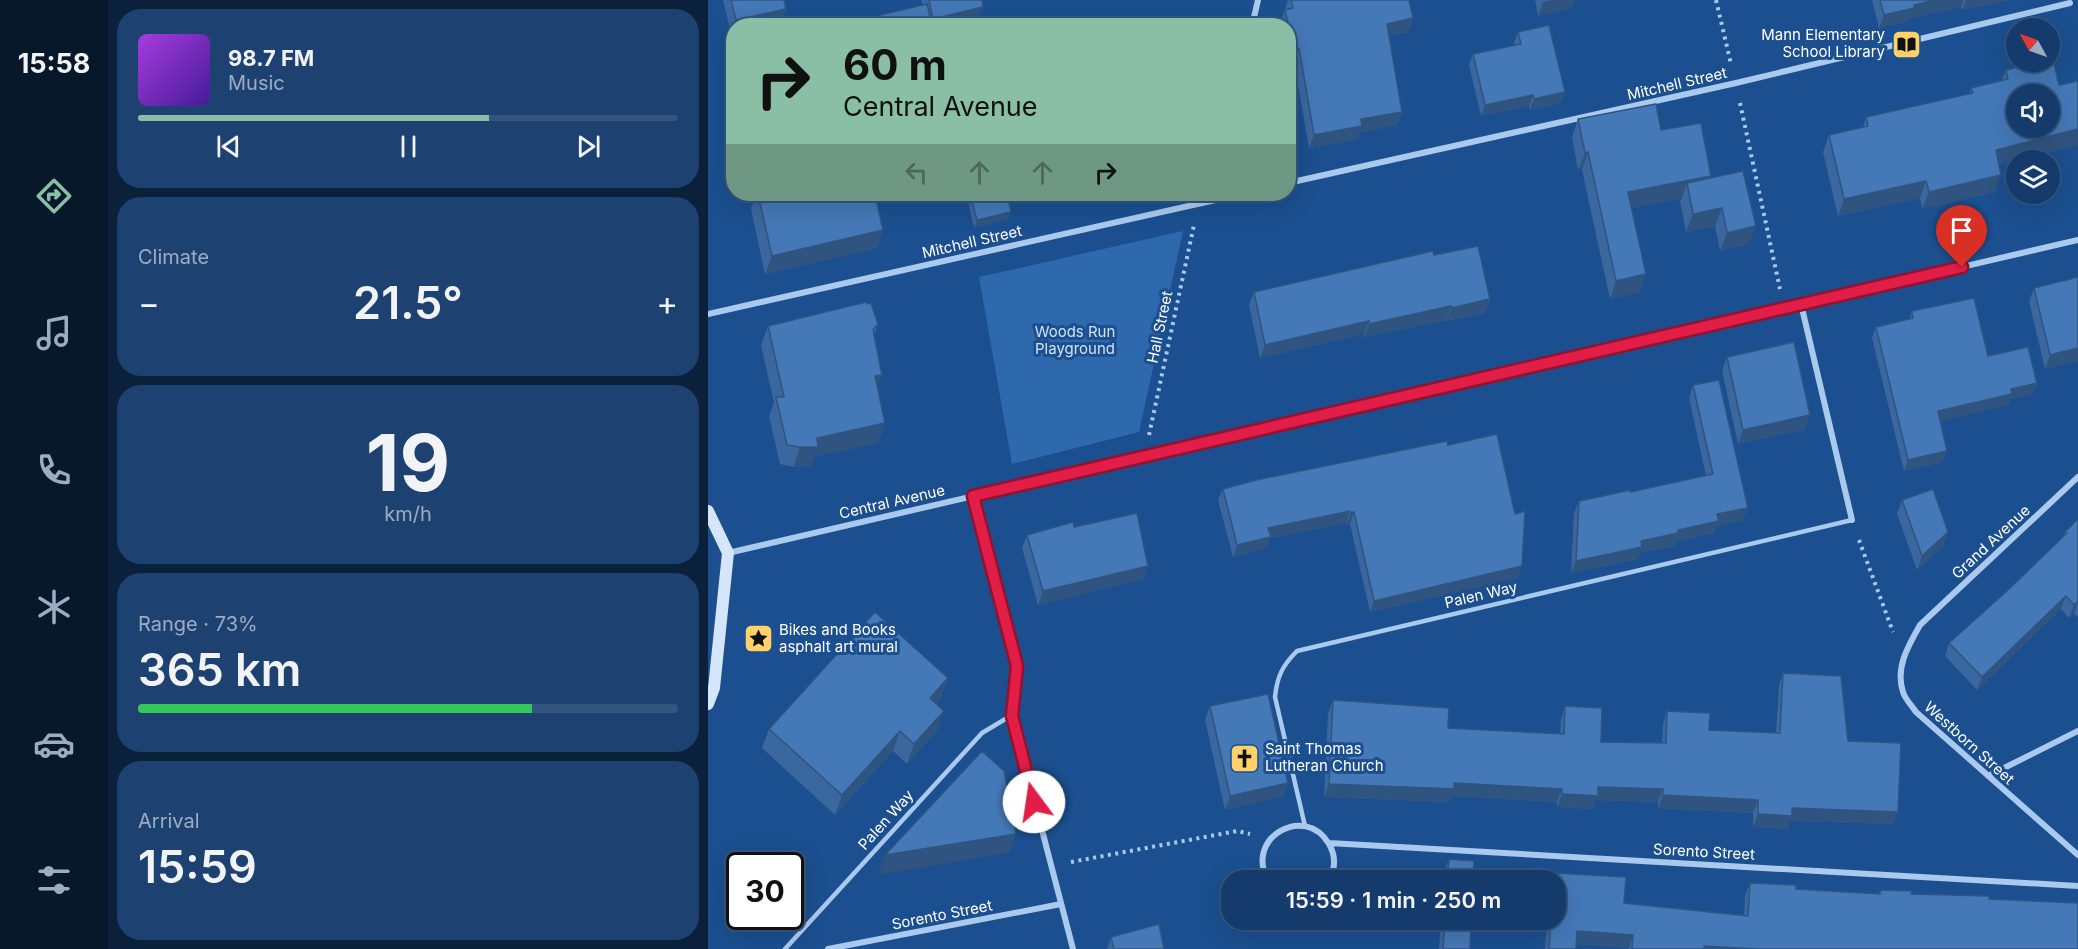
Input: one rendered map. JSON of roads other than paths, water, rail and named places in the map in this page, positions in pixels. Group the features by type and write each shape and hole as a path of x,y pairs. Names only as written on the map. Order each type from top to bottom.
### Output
{"street":[{"path":"1254,18 1258,0"},
{"name":"Mitchell Street","path":"1296,181 1736,83 2070,3"},
{"name":"Mitchell Street","path":"708,314 1203,201"},
{"name":"Central Avenue","path":"728,553 2078,240"},
{"path":"1801,304 1852,520"},
{"name":"Grand Avenue","path":"1920,625 2078,477"},
{"path":"973,496 1017,666 1012,716 1073,949"},
{"path":"708,511 728,553 714,688 708,704"},
{"name":"Westborn Street","path":"1920,625 1906,648 1900,672 1903,693 1916,712 2078,855"},
{"path":"1988,776 2078,731"},
{"path":"1263,870 1264,849 1271,838 1293,826 1305,826 1317,831 1329,843 1335,862 1332,870"},
{"name":"Sorento Street","path":"1329,843 2078,886"},
{"name":"Sorento Street","path":"828,949 1061,904"}],"lane":[{"name":"Palen Way","path":"1305,826 1275,697 1277,678 1285,663 1298,651 1852,520"},
{"name":"Palen Way","path":"785,949 982,733 1012,716"}],"place":[{"name":"Mann Elementary School Library","path":"1906,44"},
{"name":"Bikes and Books asphalt art mural","path":"758,639"},
{"name":"Saint Thomas Lutheran Church","path":"1244,758"}],"park label":[{"name":"Woods Run Playground","path":"1075,340"}]}
